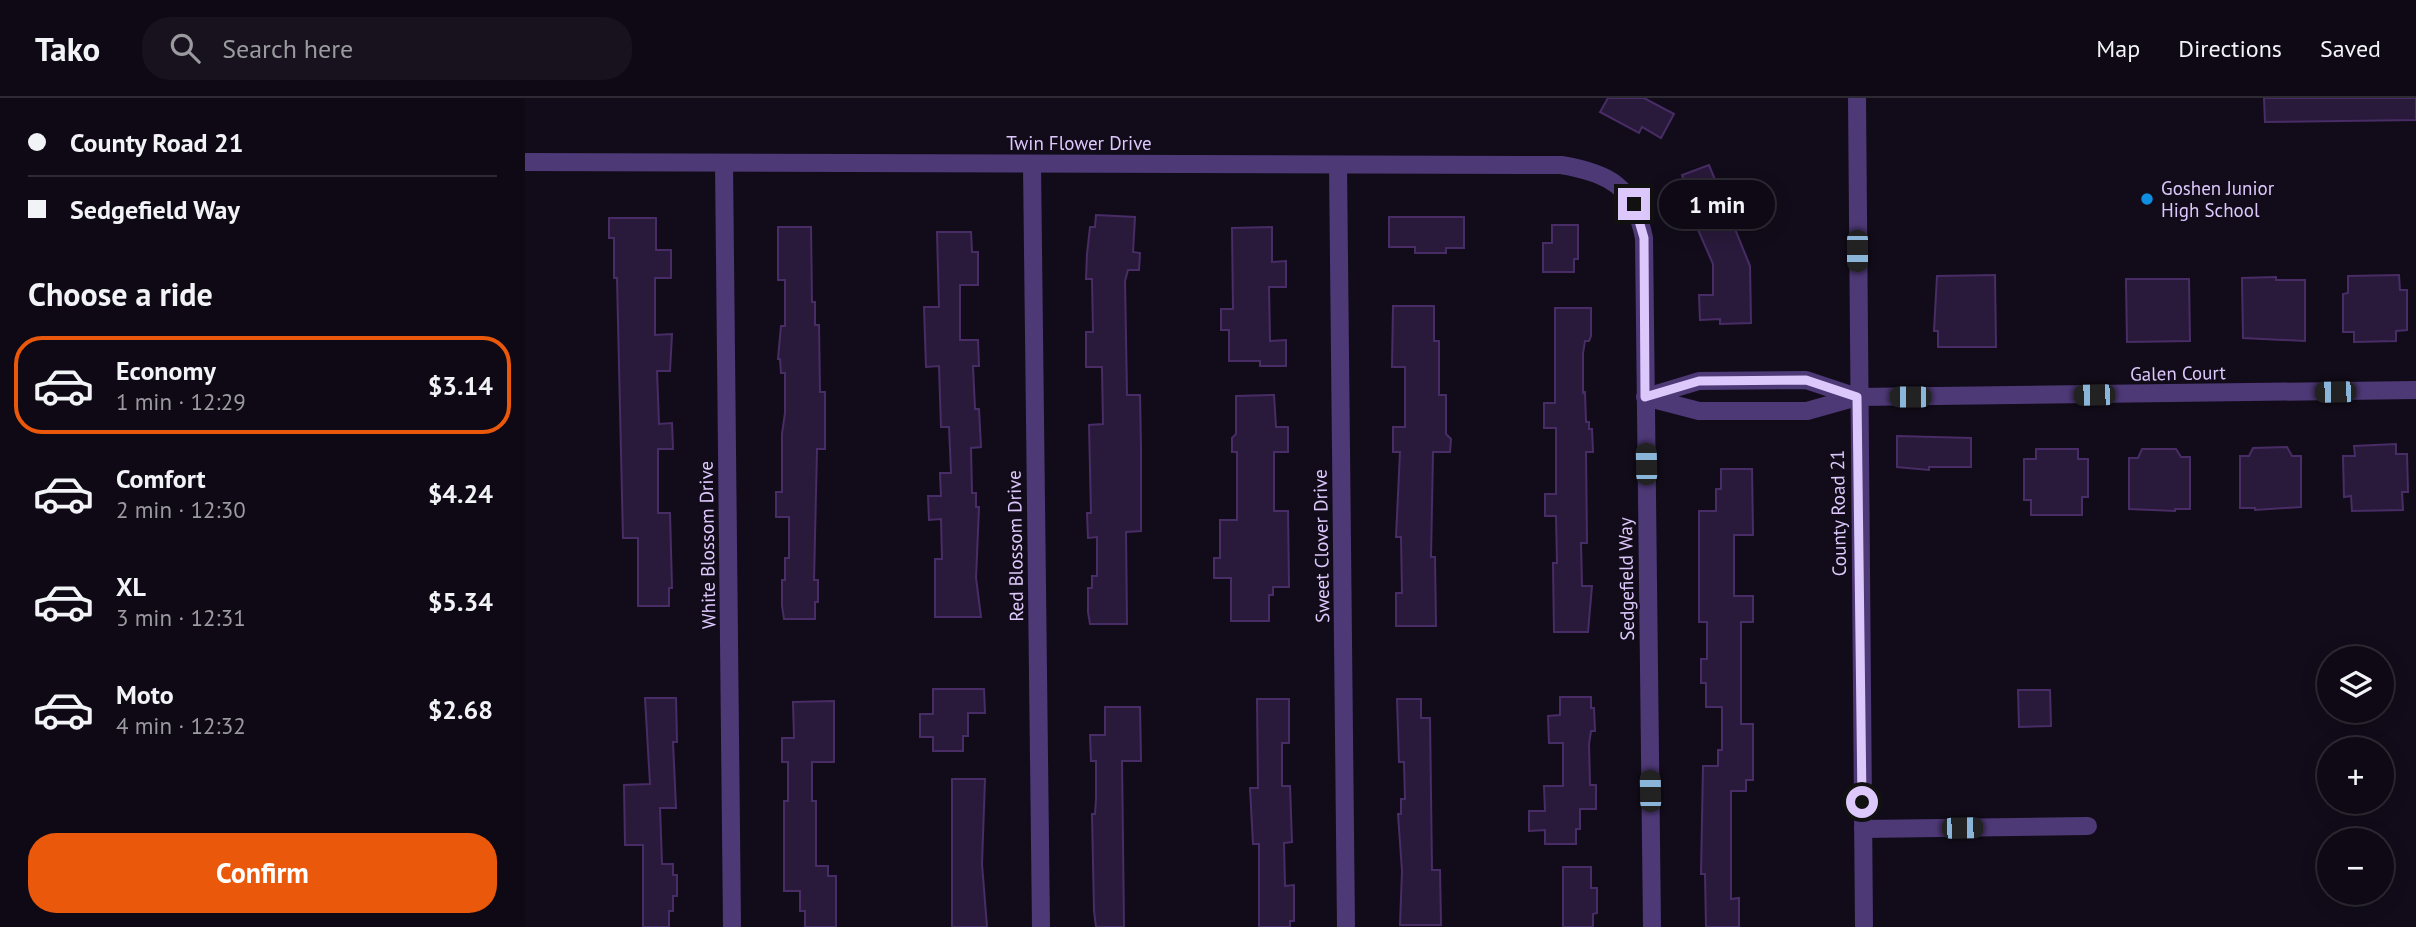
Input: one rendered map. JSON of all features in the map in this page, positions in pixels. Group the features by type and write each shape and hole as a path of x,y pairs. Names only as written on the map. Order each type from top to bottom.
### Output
{"street":[{"name":"County Road 21","path":"1857,98 1857,397 1864,927"},
{"name":"Twin Flower Drive","path":"525,162 1561,165 1604,175 1626,192"},
{"name":"White Blossom Drive","path":"724,163 732,927"},
{"name":"Red Blossom Drive","path":"1032,164 1041,927"},
{"name":"Sweet Clover Drive","path":"1338,164 1346,927"},
{"name":"Sedgefield Way","path":"1626,192 1640,218 1644,238 1652,927"},
{"path":"1645,397 1699,381 1806,380 1857,397"},
{"name":"Galen Court","path":"1857,397 2416,390"},
{"path":"1645,397 1699,411 1807,411 1857,397"},
{"path":"1863,829 2088,826"}],"building":[{"path":"1608,98 1644,98 1674,114 1661,138 1642,127 1639,133 1600,112"},
{"path":"2264,98 2416,98 2416,120 2265,122"},
{"path":"1709,165 1750,266 1751,323 1720,324 1720,319 1700,320 1699,295 1713,295 1713,264 1685,200 1690,197 1682,175"},
{"path":"1096,215 1135,217 1133,252 1140,253 1139,270 1128,270 1125,281 1127,395 1140,395 1141,449 1141,531 1126,532 1127,624 1090,624 1088,612 1088,588 1092,588 1092,576 1097,576 1097,537 1088,538 1087,513 1091,513 1089,425 1103,424 1102,367 1086,367 1086,332 1093,332 1092,279 1086,279 1087,254 1090,227 1095,227"},
{"path":"1389,217 1464,217 1464,248 1446,248 1446,253 1415,253 1415,247 1389,247"},
{"path":"609,218 656,218 656,250 671,250 671,278 655,278 655,335 672,334 670,371 657,371 659,424 672,423 673,449 658,449 658,513 670,513 672,588 669,588 669,606 638,606 638,538 623,538 617,278 614,278 614,238 609,238"},
{"path":"1552,225 1578,225 1578,259 1574,259 1574,272 1543,272 1543,243 1552,243"},
{"path":"778,227 811,227 812,302 815,302 815,325 819,325 820,392 825,392 825,449 817,449 814,580 818,580 818,602 815,602 815,619 784,619 782,606 785,558 789,558 789,517 776,517 776,492 782,492 782,434 785,413 785,373 781,373 778,359 781,326 785,326 785,280 778,280"},
{"path":"1272,227 1272,262 1286,261 1286,287 1269,287 1270,341 1286,340 1286,366 1260,366 1260,361 1229,361 1229,330 1221,330 1221,309 1233,309 1232,228"},
{"path":"937,232 971,232 972,252 978,252 978,285 960,285 960,340 978,340 979,366 973,366 975,409 979,409 981,447 971,448 972,493 976,493 976,507 979,507 976,578 981,617 935,617 935,559 942,559 941,519 929,520 928,496 941,496 940,473 951,473 949,427 941,427 939,366 926,367 924,307 939,307"},
{"path":"1995,275 1996,347 1938,347 1938,331 1934,331 1937,276"},
{"path":"2399,275 2400,290 2407,290 2407,330 2396,331 2396,341 2354,342 2354,332 2343,332 2343,294 2348,293 2348,276"},
{"path":"2276,277 2276,280 2305,280 2305,341 2243,338 2242,278"},
{"path":"2126,279 2189,279 2190,341 2127,342"},
{"path":"1393,306 1434,306 1434,341 1439,341 1439,395 1446,395 1446,434 1451,439 1450,452 1433,452 1431,557 1435,557 1436,626 1396,626 1396,593 1402,593 1401,537 1396,537 1400,452 1393,452 1393,427 1405,427 1405,367 1392,367"},
{"path":"1555,308 1591,308 1591,336 1589,341 1585,341 1583,353 1583,393 1585,392 1586,422 1589,422 1589,429 1592,429 1593,452 1586,452 1587,543 1581,543 1582,586 1592,586 1588,632 1554,632 1553,563 1557,563 1556,516 1545,516 1545,494 1556,494 1556,428 1544,428 1544,403 1555,403"},
{"path":"1274,395 1276,427 1288,427 1288,452 1274,452 1274,511 1288,511 1289,587 1273,587 1273,595 1269,595 1269,621 1231,621 1231,578 1214,578 1214,558 1220,558 1220,520 1237,520 1237,452 1232,452 1232,438 1236,434 1236,396"},
{"path":"1897,436 1971,438 1971,467 1929,467 1929,470 1897,467"},
{"path":"2396,444 2396,454 2407,454 2408,492 2402,492 2403,510 2352,511 2351,496 2344,497 2343,456 2355,456 2354,446"},
{"path":"2287,447 2292,456 2301,456 2301,507 2255,510 2240,508 2240,456 2249,456 2253,448"},
{"path":"2036,449 2078,449 2078,459 2088,459 2088,497 2082,497 2082,515 2031,515 2031,500 2024,500 2024,459 2036,459"},
{"path":"2142,449 2176,449 2181,457 2190,457 2190,509 2129,509 2129,458 2138,458"},
{"path":"1721,469 1752,469 1753,535 1734,535 1734,596 1753,596 1753,622 1741,622 1741,724 1753,724 1753,780 1746,780 1746,791 1731,791 1731,899 1739,898 1739,927 1706,927 1705,874 1701,874 1703,766 1718,766 1718,750 1722,750 1722,707 1706,707 1706,683 1701,683 1701,659 1707,659 1707,622 1699,622 1699,511 1716,511 1716,489 1721,489"},
{"path":"933,689 984,689 985,713 968,713 968,736 963,736 963,751 933,751 933,737 920,737 920,714 933,714"},
{"path":"2018,690 2050,690 2051,726 2019,727"},
{"path":"1560,697 1591,697 1591,708 1594,708 1595,731 1591,731 1589,744 1590,785 1596,785 1596,809 1580,809 1580,829 1576,829 1576,844 1545,844 1545,830 1529,831 1529,811 1545,811 1544,786 1563,786 1563,743 1549,743 1548,716 1560,715"},
{"path":"645,698 676,698 677,742 673,742 676,808 660,808 662,864 673,864 673,875 677,875 677,896 673,896 673,911 669,911 669,927 643,927 643,845 625,845 624,785 650,784"},
{"path":"1257,699 1289,699 1289,743 1282,743 1282,786 1290,786 1292,842 1284,843 1285,886 1294,885 1294,921 1290,921 1290,927 1259,927 1259,844 1253,844 1250,788 1258,788"},
{"path":"1397,699 1421,699 1421,718 1430,718 1432,870 1440,870 1441,925 1400,925 1402,871 1398,814 1401,814 1401,799 1405,799 1404,762 1399,762"},
{"path":"834,701 834,762 812,762 812,801 816,801 816,866 828,866 828,876 836,876 836,927 805,927 805,911 800,911 800,891 784,891 784,801 788,801 788,762 782,762 782,738 794,738 793,702"},
{"path":"1105,707 1140,707 1141,761 1122,761 1124,927 1096,927 1094,911 1092,814 1095,814 1096,761 1091,761 1090,735 1105,735"},
{"path":"952,779 985,779 982,864 987,927 952,927"},
{"path":"1563,867 1591,867 1591,888 1597,888 1597,913 1593,914 1593,927 1563,927"}],"place":[{"name":"Goshen Junior High School","path":"2147,199"}],"route":[{"path":"1634,204 1644,238 1645,397 1699,381 1806,380 1857,397 1862,802"}]}
